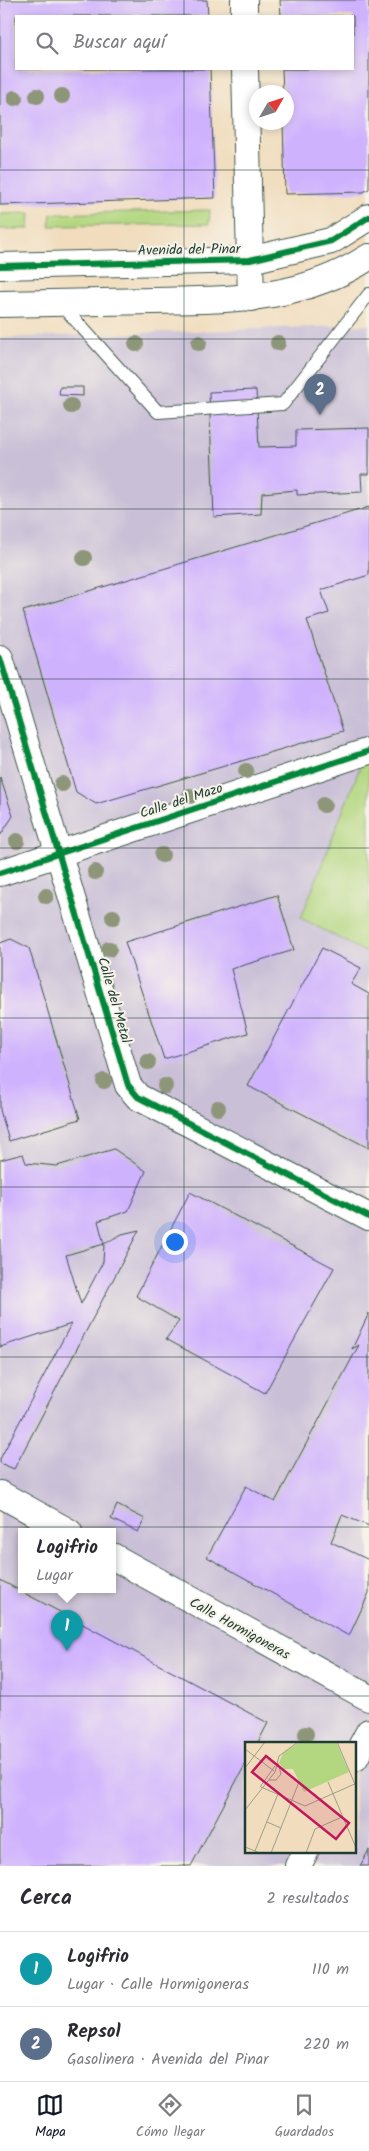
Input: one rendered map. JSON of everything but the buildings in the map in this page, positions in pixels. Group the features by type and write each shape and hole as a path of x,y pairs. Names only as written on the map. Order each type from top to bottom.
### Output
{"street":[{"path":"244,0 244,15"},
{"path":"245,70 251,298"},
{"name":"Avenida del Pinar","path":"0,266 250,260 331,241 369,217"},
{"path":"0,304 251,298 304,288 349,270 369,257"},
{"name":"Calle del Metal","path":"0,658 128,1085 138,1097 369,1217"},
{"name":"Calle del Mazo","path":"0,873 369,751"},
{"path":"0,1494 62,1528"},
{"name":"Calle Hormigoneras","path":"116,1558 369,1698"},
{"path":"356,1756 369,1732"},
{"path":"298,1866 304,1854"}],"lane":[{"path":"60,303 158,412 283,404 369,294"}],"shaded area":[{"path":"369,325 369,1866 0,1866 0,338"}],"green space":[{"path":"210,210 209,224 49,226 51,214"},
{"path":"30,213 29,229 0,229 0,214"},
{"path":"369,744 369,954 301,918"}],"cycle path":[{"path":"0,266 250,260 331,241 369,217"},
{"path":"0,658 128,1085 138,1097 369,1217"},
{"path":"0,873 369,751"}],"place":[{"name":"Repsol","path":"320,415"},
{"name":"Logifrio","path":"67,1651"}]}
